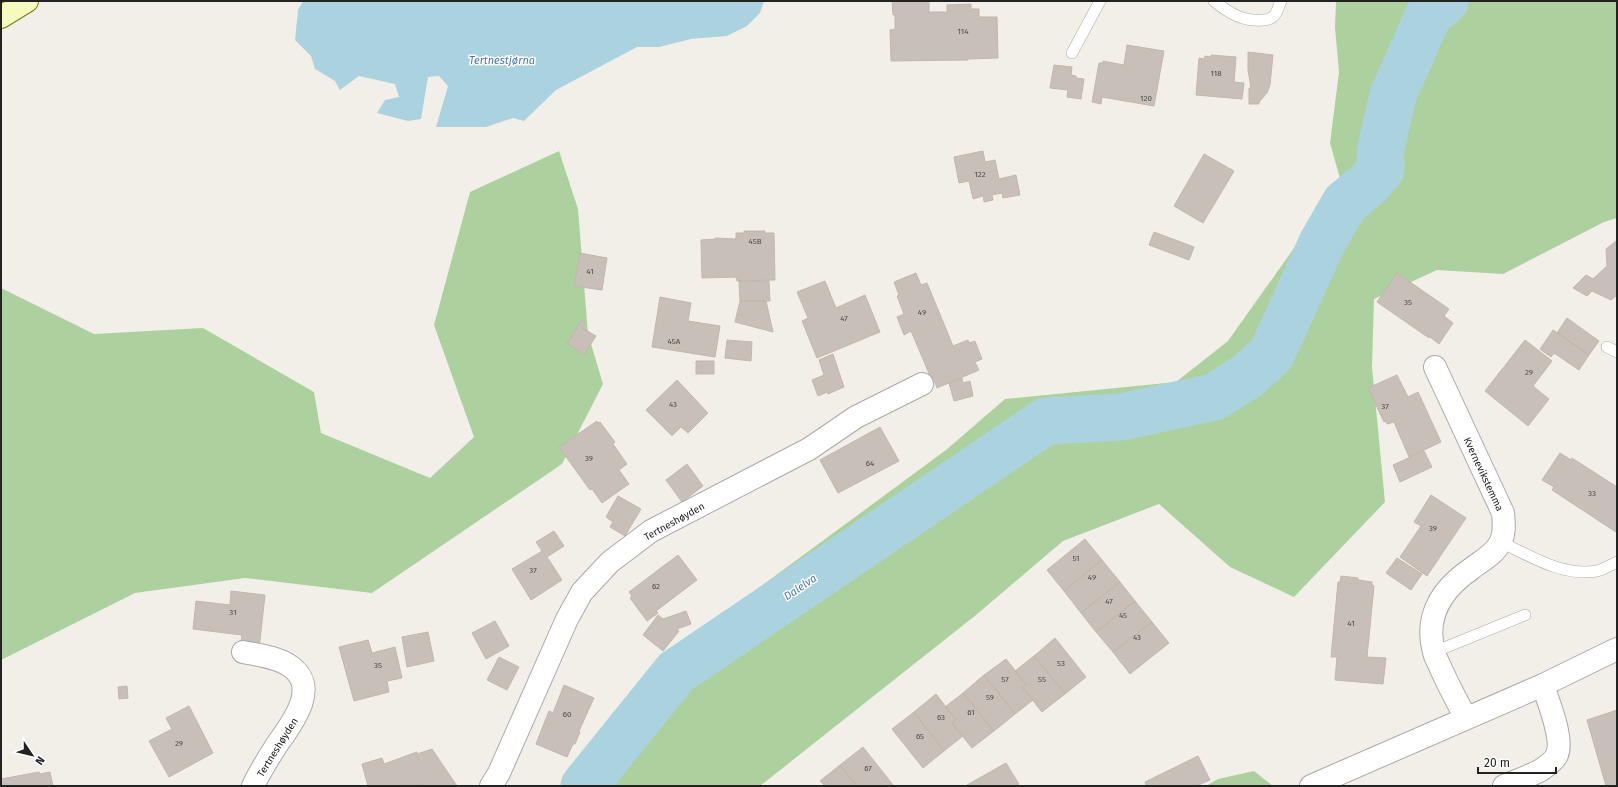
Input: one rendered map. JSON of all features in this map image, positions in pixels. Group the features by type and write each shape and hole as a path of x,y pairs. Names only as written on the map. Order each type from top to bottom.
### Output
{"main road":[{"path":"1,17 27,1"}],"street":[{"name":"Kvernevikstemma","path":"1435,367 1503,513 1504,529 1501,542"},
{"name":"Tertneshøyden","path":"491,786 499,773 567,618 582,592 610,562 651,531 809,449 856,417 922,384"},
{"path":"1466,718 1450,688 1434,652 1432,619 1436,604 1448,588 1492,553 1501,542"},
{"path":"1311,786 1543,685 1617,649"},
{"name":"Tertneshøyden","path":"243,652 271,658 289,666 300,676 303,689 301,706 295,720 278,744 253,786"},
{"path":"1504,786 1541,770 1551,762 1557,754 1558,734 1543,685"}],"lane":[{"path":"1072,53 1100,1"},
{"path":"1214,1 1226,11 1240,18 1255,21 1269,20 1276,13 1280,1"},
{"path":"1501,542 1543,563 1561,568 1580,571 1597,570 1617,562"},
{"path":"1434,652 1524,616"}],"green space":[{"path":"1336,1 1617,1 1617,218 1604,222 1503,274 1437,270 1374,299 1372,367 1385,502 1294,597 1230,567 1159,504 1063,541 976,615 760,786 564,786 594,744 703,629 946,450 1005,399 1176,382 1228,341 1341,182 1330,143 1339,72 1335,28"},
{"path":"559,151 578,209 588,334 603,384 562,464 372,593 245,578 135,593 1,660 1,288 94,334 203,328 314,392 321,433 430,478 474,437 434,325 470,192"},
{"path":"1254,771 1273,786 1206,786 1218,779"}],"water":[{"name":"Tertnestjørna","path":"303,1 764,1 760,13 747,26 727,36 691,39 659,47 637,47 556,90 524,121 513,118 486,127 436,127 448,86 439,76 428,77 421,119 408,121 377,113 385,100 399,97 395,84 359,76 340,90 335,81 315,69 311,56 295,40 298,10"}],"building":[{"path":"892,1 929,1 929,12 947,12 947,5 971,4 971,9 979,9 979,17 997,17 998,58 891,61 890,30 895,29 895,15 893,15"},
{"path":"1127,45 1164,51 1154,106 1102,97 1101,104 1092,102 1099,63 1103,63 1103,61 1124,65"},
{"path":"1248,52 1273,55 1270,85 1267,93 1259,104 1249,104 1249,88 1251,88 1248,70"},
{"path":"1211,55 1236,57 1234,82 1244,83 1242,99 1196,95 1199,58 1204,59 1205,56 1211,57"},
{"path":"1054,65 1072,67 1071,75 1076,76 1076,78 1084,79 1081,99 1067,97 1068,90 1050,88"},
{"path":"983,151 985,162 995,160 999,179 1016,175 1020,195 1003,198 1002,193 992,195 993,200 984,202 983,196 973,199 969,181 959,183 954,157"},
{"path":"1204,154 1234,171 1203,223 1174,206"},
{"path":"744,231 765,231 765,233 774,233 775,280 737,281 736,277 702,278 701,240 715,238 736,239 736,233 744,233"},
{"path":"1154,232 1194,247 1189,260 1149,245"},
{"path":"1616,241 1617,295 1611,300 1592,291 1587,296 1573,288 1586,275 1593,279 1607,266 1606,249"},
{"path":"580,253 607,258 602,290 574,286"},
{"path":"916,273 921,285 927,283 953,346 968,340 969,343 975,341 982,359 975,362 979,370 937,388 933,378 931,378 911,331 904,335 897,317 904,314 897,296 899,295 894,282"},
{"path":"1397,273 1449,309 1444,316 1453,323 1439,344 1377,302"},
{"path":"739,281 769,281 770,301 740,301"},
{"path":"825,281 836,308 865,295 880,332 817,358 802,321 808,318 797,292"},
{"path":"660,297 691,303 688,321 720,326 715,357 652,347"},
{"path":"740,301 766,301 773,332 735,322"},
{"path":"1567,318 1599,341 1589,355 1557,333"},
{"path":"582,320 585,323 582,328 596,336 584,355 567,343"},
{"path":"1553,330 1589,355 1579,370 1554,353 1551,357 1540,349"},
{"path":"727,340 752,342 751,361 725,358"},
{"path":"1525,340 1552,361 1533,386 1549,399 1528,426 1485,391"},
{"path":"833,354 844,387 828,394 827,392 818,396 812,380 824,375 819,360"},
{"path":"696,361 714,361 714,374 696,374"},
{"path":"1397,375 1408,397 1418,392 1441,442 1409,457 1394,422 1387,424 1386,421 1384,422 1368,388"},
{"path":"962,378 963,383 970,381 973,396 954,401 949,383"},
{"path":"677,380 708,413 688,433 681,427 672,436 646,410"},
{"path":"597,421 598,423 600,422 615,442 613,444 627,464 619,470 629,484 602,503 592,489 590,490 559,447"},
{"path":"880,427 899,461 838,493 820,460"},
{"path":"1424,451 1432,467 1400,482 1393,465"},
{"path":"1560,453 1571,460 1572,458 1617,487 1616,532 1552,490 1554,487 1542,480"},
{"path":"687,464 703,486 682,502 666,480"},
{"path":"1431,495 1466,518 1427,576 1400,557 1421,526 1414,522"},
{"path":"618,496 641,509 625,536 610,527 613,522 606,517"},
{"path":"554,531 564,546 547,557 562,580 531,600 512,569 542,551 536,542"},
{"path":"1085,539 1102,560 1064,591 1047,570"},
{"path":"678,555 697,580 656,611 658,613 647,621 630,598 632,596 629,592"},
{"path":"1397,558 1422,574 1411,590 1386,573"},
{"path":"1102,560 1120,582 1081,613 1064,591"},
{"path":"1341,576 1358,578 1358,580 1372,582 1372,585 1374,586 1367,657 1386,658 1383,684 1335,680 1337,657 1331,657 1338,582 1340,582"},
{"path":"1120,582 1135,601 1096,632 1081,613"},
{"path":"231,591 265,595 259,649 240,647 242,635 193,629 196,601 230,605"},
{"path":"1135,601 1152,622 1113,652 1096,632"},
{"path":"686,611 691,624 677,629 679,631 663,651 643,635 658,615 663,619"},
{"path":"495,621 509,646 486,659 472,633"},
{"path":"1152,622 1169,643 1130,674 1113,652"},
{"path":"428,632 434,661 407,667 402,637"},
{"path":"1055,638 1086,677 1065,694 1034,656"},
{"path":"368,640 372,653 395,647 402,678 387,681 389,692 354,701 339,647"},
{"path":"1034,656 1065,694 1042,712 1022,687 1026,684 1015,671"},
{"path":"499,657 519,667 507,690 487,680"},
{"path":"1006,659 1026,684 1022,687 1033,700 1015,714 984,675"},
{"path":"984,675 1015,714 994,731 963,693"},
{"path":"564,685 594,698 579,731 580,732 575,744 573,744 567,757 536,744 549,711 553,713"},
{"path":"127,686 128,698 119,699 118,687"},
{"path":"963,693 994,731 972,748 952,723 956,720 945,707"},
{"path":"936,694 956,720 952,723 963,736 944,751 914,712"},
{"path":"189,706 213,753 169,777 149,741 172,729 166,718"},
{"path":"1617,710 1617,786 1606,786 1587,720"},
{"path":"914,712 944,751 923,768 892,729"},
{"path":"863,747 893,785 892,786 857,786 840,765"},
{"path":"432,749 457,786 368,786 362,764 382,758 384,764 417,752 417,754"},
{"path":"1198,756 1210,780 1196,786 1145,786 1145,782"},
{"path":"1006,763 1019,784 1016,786 967,785"},
{"path":"840,765 857,786 825,786 820,781"},
{"path":"39,772 40,774 50,772 53,786 1,786 1,779"}],"waterway":[{"name":"Dalelva","path":"584,786 676,672 1046,421 1121,417 1214,397 1246,377 1271,355 1322,243 1345,203 1367,185 1381,169 1380,152 1393,95 1429,14 1445,1"}]}
